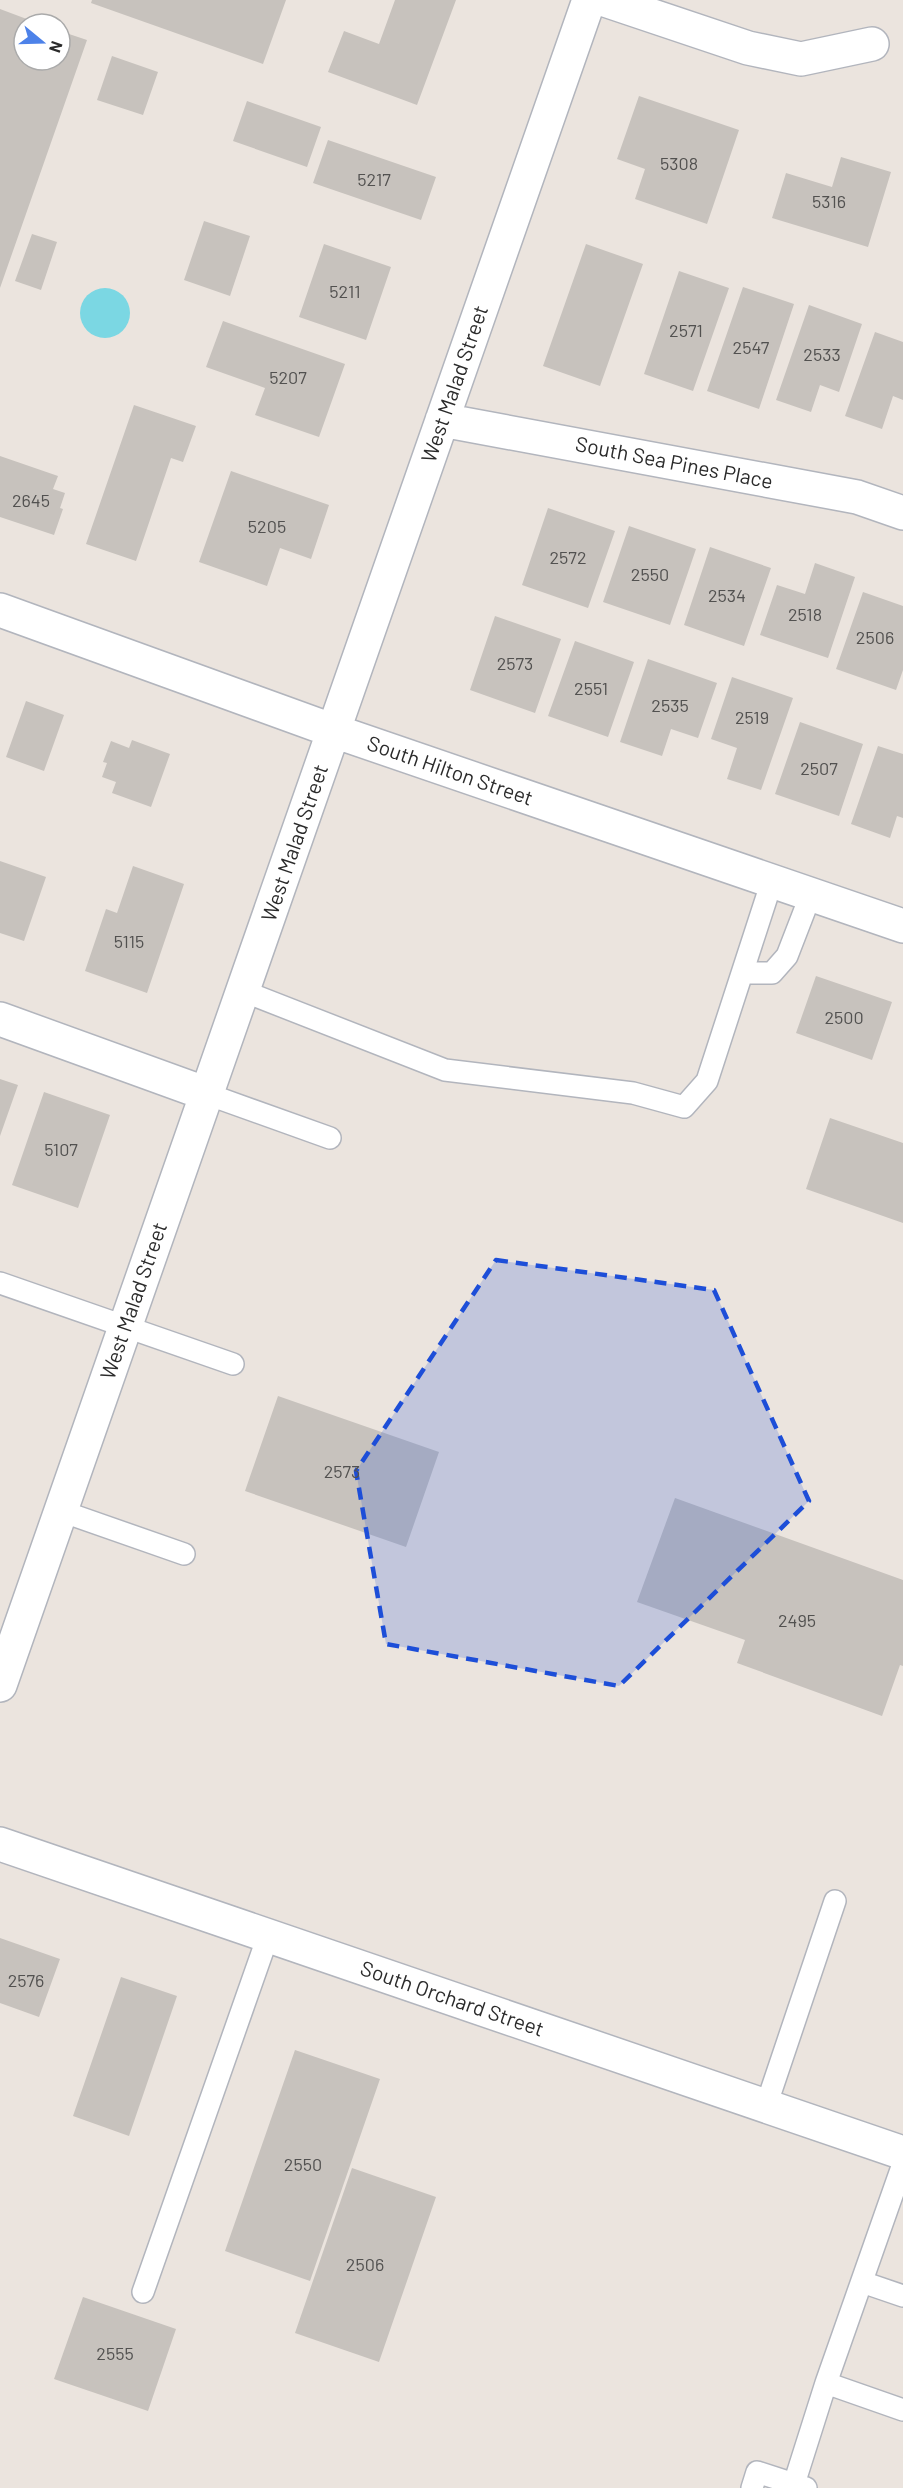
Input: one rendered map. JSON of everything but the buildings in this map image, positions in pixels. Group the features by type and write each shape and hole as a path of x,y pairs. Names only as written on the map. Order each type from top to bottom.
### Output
{"street":[{"name":"West Malad Street","path":"0,1685 589,0"},
{"path":"605,0 748,48 801,59 872,44"},
{"name":"South Sea Pines Place","path":"442,420 857,497 903,513"},
{"name":"South Hilton Street","path":"0,610 334,731 903,926"},
{"path":"0,1019 207,1094"},
{"name":"South Orchard Street","path":"0,1844 903,2153"}],"lane":[{"path":"243,991 445,1070 633,1094 684,1107 707,1081 772,881"},
{"path":"742,974 772,972 787,956 811,894"},
{"path":"207,1094 330,1138"},
{"path":"0,1283 233,1364"},
{"path":"61,1511 184,1554"},
{"path":"766,2106 835,1901"},
{"path":"142,2292 268,1936"},
{"path":"752,2488 757,2472 800,2486 826,2383 903,2164"},
{"path":"862,2282 903,2296"},
{"path":"826,2383 903,2410"}],"highlighted area":[{"path":"496,1260 714,1290 809,1501 619,1686 386,1644 356,1471"}],"water":[{"path":"105,288 119,292 126,299 130,313 126,327 119,334 105,338 91,334 84,327 80,313 84,299 91,292"}]}
